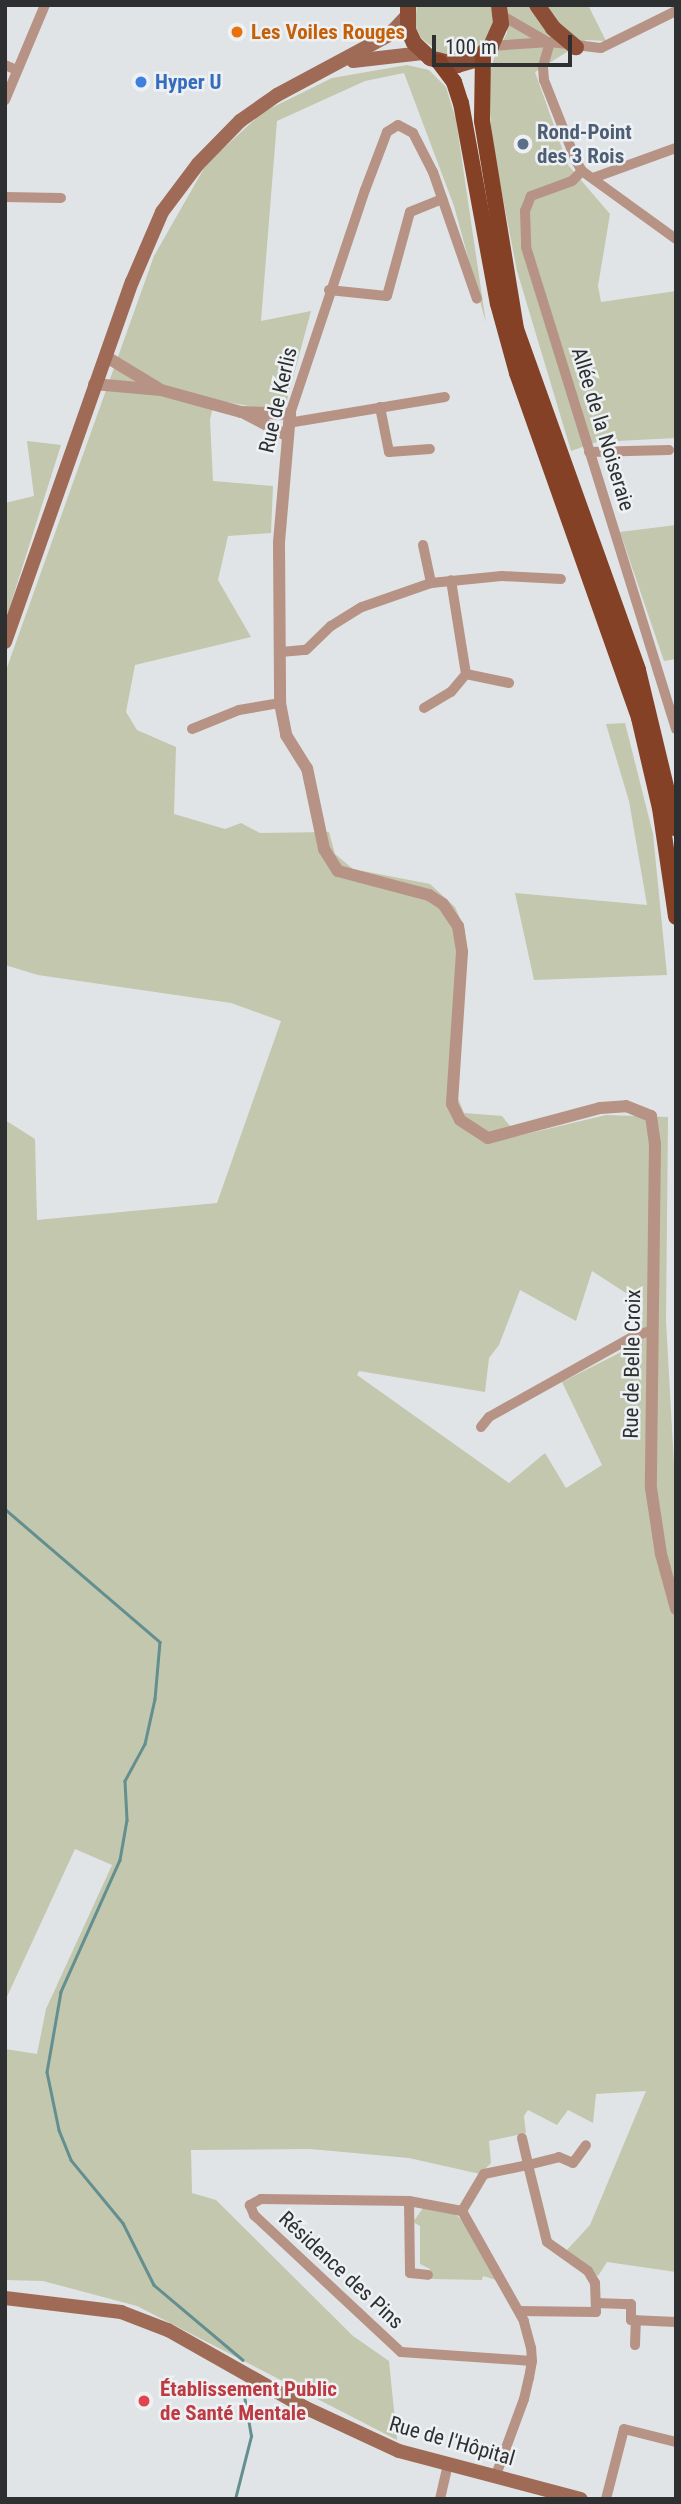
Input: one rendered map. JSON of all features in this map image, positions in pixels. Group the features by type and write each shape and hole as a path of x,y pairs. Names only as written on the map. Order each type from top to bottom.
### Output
{"highway":[{"path":"487,51 482,121 516,329 638,670 676,828"},
{"path":"439,62 454,82 461,103 498,304 517,373 639,719 660,808 676,918"}],"main road":[{"path":"537,5 553,28 576,47"},
{"path":"408,8 408,30 423,53 439,62 465,63 487,51 500,10"},
{"path":"5,642 147,240 198,164 240,121 278,95 345,62 389,35 408,8"},
{"path":"345,62 423,53"},
{"name":"Rue de l'Hôpital","path":"5,2298 121,2312 167,2330 306,2408 370,2438 448,2464 582,2499"}],"street":[{"path":"5,100 45,5"},
{"path":"500,10 550,42"},
{"path":"487,51 550,42 576,47 614,43 676,11"},
{"path":"550,42 542,67 544,80 582,171 676,239"},
{"path":"5,65 18,70"},
{"name":"Rue de Kerlis","path":"443,198 413,133 398,125 387,132 329,290 288,424 279,543 280,703 286,735 307,768 330,862 349,877 429,895 443,904 458,926 462,952 452,1104 460,1121 488,1138 600,1108 626,1106 651,1116"},
{"path":"593,178 676,148"},
{"name":"Allée de la Noiseraie","path":"582,171 572,181 531,196 524,232 589,452 676,729"},
{"path":"5,197 61,198"},
{"path":"329,290 387,296 410,212 443,198 477,299"},
{"path":"105,356 161,390"},
{"path":"94,384 161,390 288,424 445,397"},
{"path":"380,407 389,452 430,449"},
{"path":"241,412 288,424"},
{"path":"589,452 669,450"},
{"path":"423,545 431,583"},
{"path":"281,652 306,650 331,626 362,607 431,583 451,580 561,579"},
{"path":"424,708 451,692 466,674 451,580"},
{"path":"466,674 509,683"},
{"path":"192,729 239,710 280,703"},
{"name":"Rue de Belle Croix","path":"651,1116 655,1143 650,1331 651,1488 661,1554 676,1609"},
{"path":"481,1427 489,1417 634,1336 650,1331"},
{"path":"519,2311 596,2312 595,2283 588,2271 547,2242 522,2138"},
{"path":"496,2475 524,2399 531,2361 529,2333 462,2211 484,2174 559,2158 573,2163 586,2145"},
{"name":"Résidence des Pins","path":"462,2211 409,2201 261,2199 250,2205 254,2215 401,2353 531,2361"},
{"path":"409,2201 410,2273 428,2275"},
{"path":"596,2304 631,2304 631,2320 676,2322"},
{"path":"635,2345 636,2320"},
{"path":"606,2499 624,2429 676,2442"},
{"path":"440,2499 448,2464"}],"green space":[{"path":"417,5 493,5 492,32 472,53 444,56 421,38 415,25"},
{"path":"508,5 588,5 606,41 586,40 535,72 568,165 610,214 598,286 601,302 676,291 676,438 597,442 571,451 517,271 492,142 488,80 495,55 507,33"},
{"path":"407,65 429,70 446,87 456,120 486,323 454,206 404,73 365,81 277,121 261,321 311,311 286,404 266,409 215,400 210,419 213,481 273,486 271,533 228,536 218,580 251,637 135,665 126,712 137,730 176,747 174,814 225,829 241,823 260,833 329,832 335,854 353,869 430,884 455,907 465,930 458,1098 464,1113 502,1116 518,1136 606,1115 668,1117 666,1321 676,1500 676,2272 607,2262 598,2276 566,2251 590,2225 646,2091 596,2094 593,2123 568,2110 557,2125 528,2110 524,2116 526,2133 489,2141 491,2163 480,2174 409,2158 310,2149 191,2150 192,2193 216,2200 353,2336 389,2361 397,2440 137,2306 43,2281 5,2280 5,2049 37,2054 46,2009 112,1865 75,1849 5,2001 5,1120 35,1139 37,1220 217,1203 281,1021 231,1003 38,975 5,965 5,673 154,256 207,163 263,112 332,78","holes":["592,1271 643,1304 641,1342 562,1382 602,1465 566,1488 545,1453 509,1483 357,1375 359,1371 485,1392 489,1358 499,1345 520,1290 576,1321"]},
{"path":"27,441 61,445 5,622 5,503 34,496"},
{"path":"676,525 676,659 664,661 620,532"},
{"path":"625,723 653,834 667,975 534,980 515,893 647,905 629,801 606,724"},
{"path":"423,2208 455,2214 466,2224 496,2280 483,2276 482,2280 431,2279 430,2269 420,2264 420,2226 413,2222"}],"waterway":[{"path":"5,1509 160,1642 155,1699 145,1744 125,1781 127,1820 120,1860 61,1992 47,2072 59,2130 71,2160 123,2223 154,2285 243,2360"},
{"path":"235,2499 251,2436 243,2390"}],"place":[{"name":"Les Voiles Rouges","path":"237,32"},
{"name":"Hyper U","path":"141,82"},
{"name":"Rond-Point des 3 Rois","path":"523,144"},
{"name":"Établissement Public de Santé Mentale","path":"144,2401"}]}
